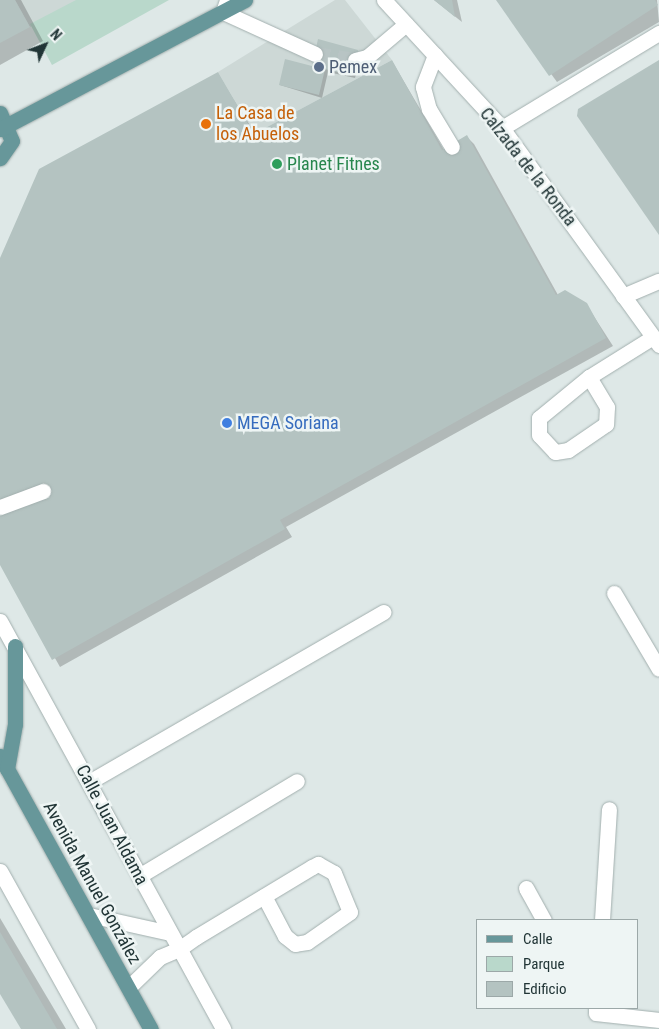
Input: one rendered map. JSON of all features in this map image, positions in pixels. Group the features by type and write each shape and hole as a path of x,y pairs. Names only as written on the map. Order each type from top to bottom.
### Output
{"main road":[{"path":"0,158 12,141 2,123 225,6 245,0"},
{"path":"4,762 15,715 15,646"},
{"name":"Avenida Manuel González","path":"4,762 151,1029"}],"street":[{"name":"Calzada de la Ronda","path":"384,0 502,128 656,341"},
{"path":"225,6 315,54"},
{"path":"355,60 367,57 406,24"},
{"path":"502,128 659,33"},
{"path":"435,55 423,87 429,109 452,147"},
{"path":"623,296 659,280"},
{"path":"589,378 607,406 606,424 568,450 555,452 538,435 539,418 589,378 656,341"},
{"path":"0,507 44,491"},
{"path":"614,593 659,669"},
{"path":"90,782 384,612"},
{"name":"Calle Juan Aldama","path":"0,621 90,782 170,934 223,1029"},
{"path":"140,876 297,781"},
{"path":"602,919 609,809"},
{"path":"129,987 160,957 179,949 312,866 325,865 334,873 350,912 307,942 294,944 285,936 264,896"},
{"path":"0,871 88,1029"},
{"path":"526,888 543,919"},
{"path":"89,915 170,934"},
{"path":"595,1009 659,1020"}],"shaded area":[{"path":"15,0 80,0 30,27"},
{"path":"335,0 345,0 392,60 254,134 218,72"}],"green space":[{"path":"76,0 169,0 52,65 30,24"}],"building":[{"path":"0,0 15,0 30,27 0,43"},
{"path":"434,0 452,0 455,17"},
{"path":"496,0 655,0 658,5 549,76"},
{"path":"318,39 358,50 352,76 325,69 319,95 279,85 285,59 312,66"},
{"name":"MEGA Soriana","path":"392,60 442,150 467,135 556,295 565,290 587,303 606,338 280,520 285,529 52,660 0,565 0,258 39,169 218,72 254,134"},
{"path":"659,60 659,235 577,116 578,109"},
{"path":"0,932 57,1029 21,1029 0,994"}],"tunnel":[{"path":"315,54 355,60"}],"place":[{"name":"Pemex","path":"319,67"},
{"name":"La Casa de los Abuelos","path":"206,124"},
{"name":"Planet Fitnes","path":"277,164"},
{"name":"MEGA Soriana","path":"227,423"}]}
